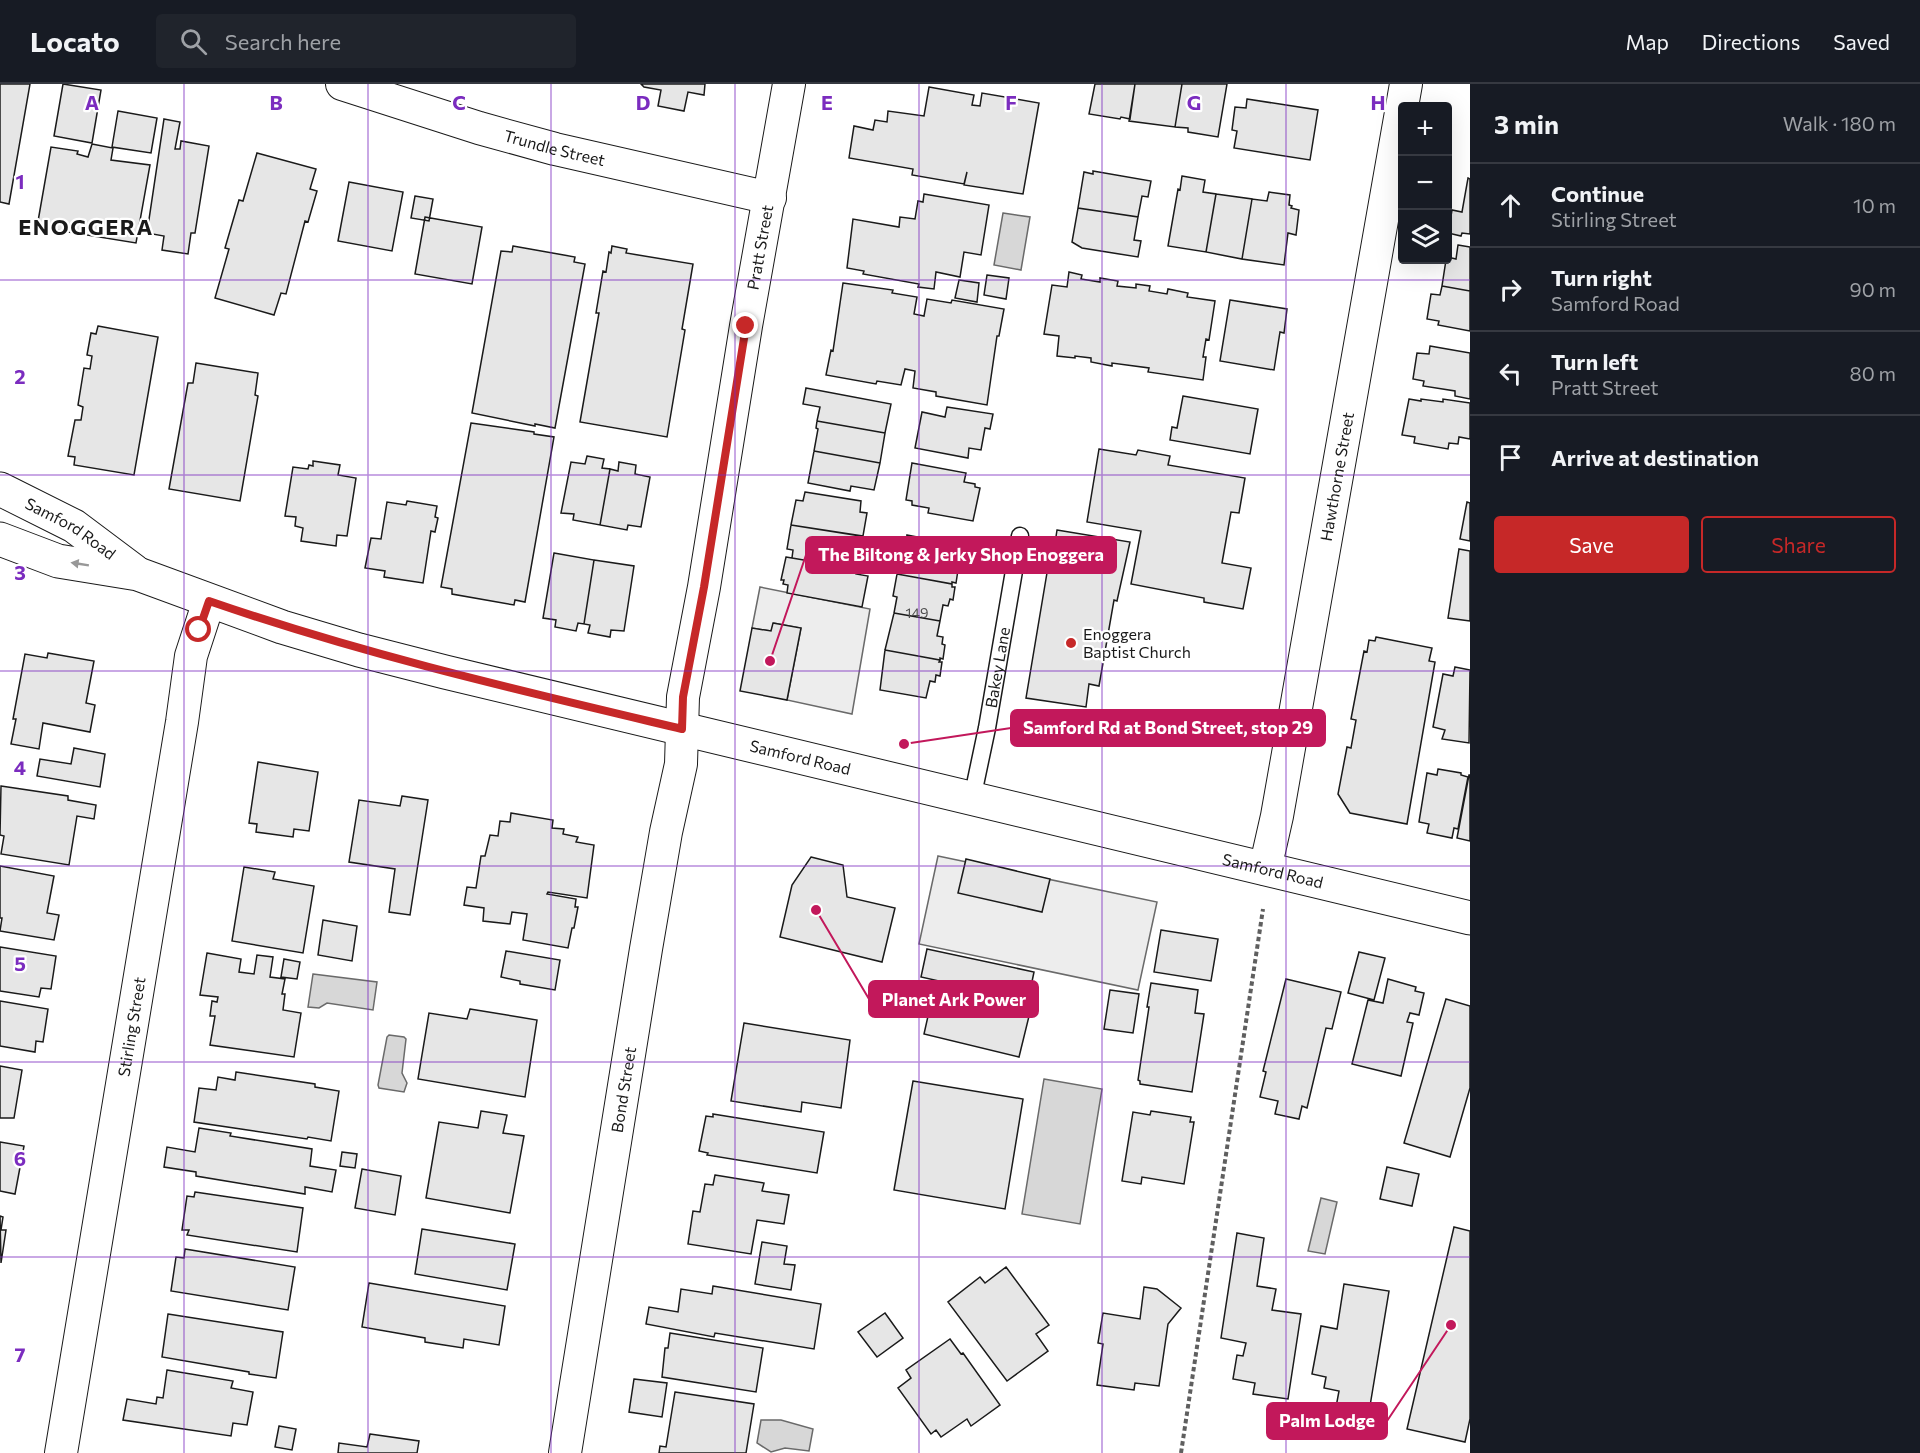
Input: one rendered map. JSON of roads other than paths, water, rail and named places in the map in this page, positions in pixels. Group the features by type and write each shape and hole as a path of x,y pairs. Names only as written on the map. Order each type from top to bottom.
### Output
{"main road":[{"name":"Samford Road","path":"0,489 74,526 138,574"},
{"name":"Samford Road","path":"0,539 58,561 138,574 282,627 359,650 1470,918"}],"street":[{"name":"Trundle Street","path":"342,84 478,128 578,154 770,198"},
{"name":"Pratt Street","path":"682,729 683,697 704,587 746,326 789,84"},
{"name":"Hawthorne Street","path":"1264,869 1277,816 1406,84"},
{"name":"Stirling Street","path":"61,1453 182,722 189,666 209,601"},
{"name":"Bond Street","path":"565,1453 648,937 666,832 681,764 682,729"}],"lane":[{"name":"Bakey Lane","path":"972,799 986,736 1020,536"}],"place":[{"name":"Enoggera Baptist Church","path":"1071,643"},
{"name":"The Biltong & Jerky Shop Enoggera","path":"770,661"},
{"name":"Samford Rd at Bond Street, stop 29","path":"904,744"},
{"name":"Planet Ark Power","path":"816,910"},
{"name":"Palm Lodge","path":"1451,1325"}],"district":[{"name":"ENOGGERA","path":"86,227"}]}
